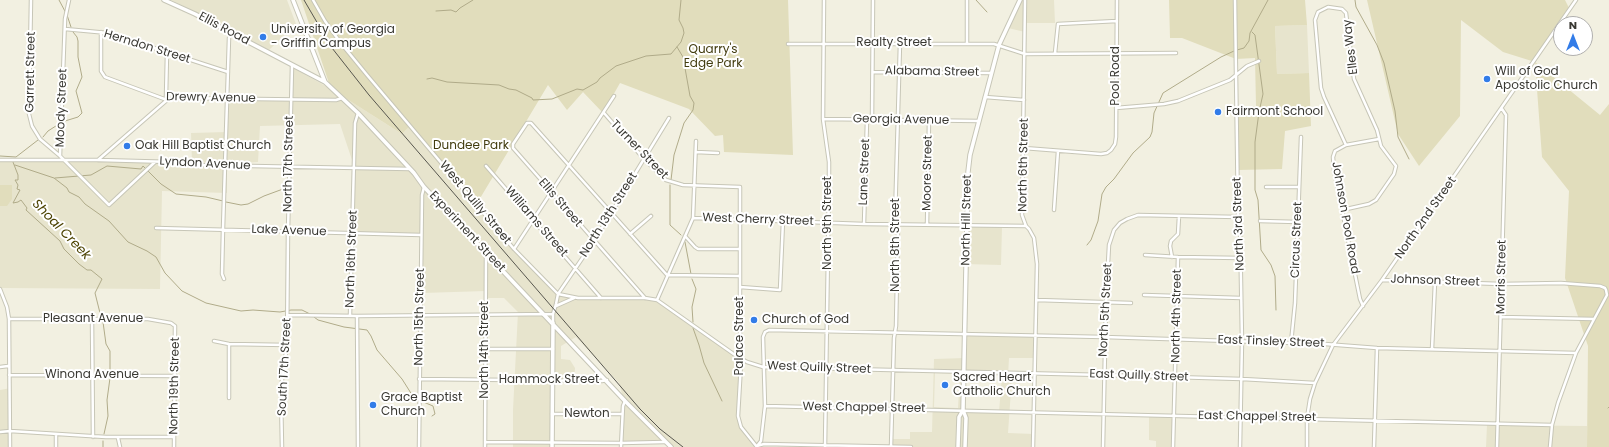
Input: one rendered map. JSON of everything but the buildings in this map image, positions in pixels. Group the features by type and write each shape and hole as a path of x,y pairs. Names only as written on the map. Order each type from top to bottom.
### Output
{"street":[{"name":"Garrett Street","path":"31,0 29,114 32,126 40,139 60,156"},
{"name":"Moody Street","path":"69,0 65,19 60,156 109,205 155,161"},
{"name":"Ellis Road","path":"164,0 195,14 325,82"},
{"name":"Experiment Street","path":"293,0 325,82 358,113 410,169 424,187 625,401 671,447"},
{"name":"West Quilly Street","path":"313,0 325,21 345,48 514,249 558,294 574,298 645,298 657,300 740,358 754,365 763,367 963,372"},
{"name":"North 9th Street","path":"824,0 823,120 829,162 825,446"},
{"path":"872,120 873,0"},
{"path":"967,0 967,43"},
{"name":"North Hill Street","path":"965,447 966,418 963,410 963,372 970,155 999,45 1020,0"},
{"name":"North 6th Street","path":"1025,0 1022,215 1026,226 1034,238 1036,250 1036,336 1033,447"},
{"name":"Pool Road","path":"1058,151 1101,154 1107,153 1115,144 1116,0"},
{"name":"North 3rd Street","path":"1236,0 1238,217 1240,223 1242,341 1240,447"},
{"name":"North 2nd Street","path":"1307,447 1307,418 1310,399 1315,383 1333,345 1382,280 1502,109 1576,0"},
{"name":"Elles Way","path":"1342,210 1373,202 1379,197 1396,170 1394,162 1384,150 1377,130 1354,79 1348,16 1342,9 1328,7 1318,12 1315,20 1321,88 1346,145"},
{"path":"1055,53 1058,24 1116,21"},
{"name":"Herndon Street","path":"65,29 101,32 115,35 228,72"},
{"name":"Drewry Avenue","path":"101,32 101,71 105,77 167,100 177,98 336,100 342,98"},
{"path":"224,279 222,274 223,229 230,33"},
{"name":"North 8th Street","path":"891,447 898,229 895,220 900,43"},
{"name":"Realty Street","path":"788,44 967,43 999,45 1025,54"},
{"path":"1025,54 1116,52 1176,53"},
{"path":"98,160 167,100 167,53"},
{"path":"1116,108 1154,106 1178,101 1236,77 1247,66 1259,61"},
{"name":"North 17th Street","path":"288,310 289,167 292,66"},
{"name":"Alabama Street","path":"873,72 991,73"},
{"path":"514,249 534,220 601,113 604,113 614,96"},
{"path":"985,97 1024,100"},
{"name":"Morris Street","path":"1498,447 1506,115 1502,109"},
{"name":"North 16th Street","path":"358,113 355,123 350,316 357,316 358,447"},
{"name":"Turner Street","path":"604,113 644,159 666,180 670,182 694,185 740,187 741,220"},
{"name":"North 13th Street","path":"552,445 553,314 558,294 594,241 669,118"},
{"name":"Georgia Avenue","path":"823,120 979,121"},
{"name":"Lane Street","path":"864,224 867,120"},
{"name":"Moore Street","path":"927,225 929,120"},
{"name":"Ellis Street","path":"569,165 529,122 526,123 513,144 513,148 551,193 645,298"},
{"name":"Circus Street","path":"1291,343 1295,303 1301,137"},
{"name":"Johnson Pool Road","path":"1363,306 1360,299 1342,210 1333,157 1335,151 1346,145 1379,139"},
{"path":"657,300 693,218 696,141"},
{"path":"1024,148 1058,151 1054,210"},
{"path":"696,152 718,153"},
{"name":"Lyndon Avenue","path":"0,160 155,161 199,165 410,169"},
{"path":"569,165 668,275 740,276"},
{"name":"Williams Street","path":"486,166 601,298"},
{"name":"North 15th Street","path":"419,447 421,235 422,195 424,187"},
{"path":"1266,187 1299,187"},
{"path":"630,234 651,216"},
{"name":"North 5th Street","path":"1103,447 1104,337 1110,245 1114,230 1120,223 1132,216 1179,216"},
{"path":"1179,216 1238,217"},
{"name":"North 4th Street","path":"1172,257 1170,246 1171,241 1178,234 1179,216"},
{"name":"West Cherry Street","path":"693,218 864,224 1026,226"},
{"name":"Palace Street","path":"741,220 739,422 757,446"},
{"path":"740,287 780,290 783,221"},
{"path":"1260,221 1298,222"},
{"name":"Lake Avenue","path":"156,228 421,235"},
{"path":"685,236 698,249 740,249"},
{"name":"North 14th Street","path":"485,447 486,252"},
{"path":"1145,255 1240,258"},
{"name":"North 4th Street","path":"1174,447 1178,257"},
{"name":"Johnson Street","path":"1382,280 1502,284 1561,283 1600,286 1607,289"},
{"path":"1432,349 1435,281"},
{"path":"0,289 5,299 9,318 8,366 10,447"},
{"path":"1550,447 1552,425 1558,403 1576,353 1607,295 1607,289"},
{"path":"1144,295 1241,298"},
{"name":"West Quilly Street","path":"556,306 574,298"},
{"path":"1360,299 1364,301 1367,300"},
{"path":"1036,300 1131,303"},
{"name":"South 17th Street","path":"282,447 282,380 287,345 288,310"},
{"path":"357,316 553,314"},
{"path":"288,315 350,316"},
{"path":"1501,316 1595,319"},
{"name":"Pleasant Avenue","path":"9,318 148,319 171,323 175,326"},
{"path":"92,319 93,437"},
{"name":"North 19th Street","path":"174,447 176,376 175,326"},
{"name":"East Tinsley Street","path":"763,367 763,337 765,332 775,330 1104,337 1242,341 1377,348 1576,353"},
{"path":"214,341 229,344 287,345"},
{"path":"229,344 229,398"},
{"path":"1374,447 1377,348"},
{"path":"486,349 553,349"},
{"path":"0,367 8,366"},
{"path":"757,446 761,441 765,406 763,367"},
{"name":"East Quilly Street","path":"963,372 1242,379 1315,383"},
{"name":"Winona Avenue","path":"9,375 176,376"},
{"name":"Hammock Street","path":"420,379 553,381 606,380"},
{"path":"621,447 622,414 625,401"},
{"name":"West Chappel Street","path":"765,406 963,410"},
{"path":"958,447 959,418 963,410"},
{"name":"East Chappel Street","path":"963,410 1552,425"},
{"name":"Newton","path":"552,414 622,414"},
{"path":"0,432 10,431 118,438 174,438"},
{"path":"56,435 56,447"},
{"path":"118,438 120,447"},
{"path":"485,442 552,445 665,442"},
{"path":"757,446 764,444 911,447"}],"shaded area":[{"name":"University of Georgia - Griffin Campus","path":"171,0 287,0 296,24 269,50"},
{"path":"1021,0 1054,0 1055,23 1026,23 1025,32 1008,28"},
{"path":"1307,25 1309,73 1277,74 1275,26"},
{"path":"291,67 331,89 402,134 410,126 502,238 557,295 656,300 738,358 738,421 756,445 755,447 670,447 667,443 621,444 622,394 619,383 576,337 561,346 561,359 570,360 575,368 574,382 553,382 552,447 513,447 513,410 518,312 504,298 486,298 486,291 422,293 423,235 354,235 355,169 340,124 260,126 258,162 227,164 227,193 162,191 160,289 0,288 0,159 192,163 191,133 227,132 229,101 291,100"},
{"path":"965,226 1002,227 1001,265 965,264"},
{"path":"965,335 1037,336 1036,358 1009,358 1008,376 1012,376 1008,433 1034,434 1034,447 891,447 891,439 910,439 910,432 932,432 934,359 965,358","holes":["935,373 960,374 958,408 934,407","964,375 1002,376 999,412 962,410"]},
{"path":"11,388 11,447 0,447 0,390"},
{"path":"1149,416 1175,417 1175,447 1156,447 1156,441 1149,440"},
{"path":"1487,425 1587,426 1587,447 1486,447"}],"green space":[{"name":"Quarry's Edge Park","path":"301,0 788,0 793,155 724,152 723,135 715,136 689,109 620,83 603,113 583,92 567,110 548,85 476,205 410,126 402,134 331,89"},
{"path":"1169,0 1305,0 1307,25 1275,26 1277,74 1309,73 1311,126 1285,131 1282,169 1238,170 1237,106 1256,106 1255,58 1236,59 1182,38 1170,38"},
{"path":"1367,0 1565,0 1569,8 1564,16 1553,16 1553,32 1535,62 1503,52 1461,20 1460,116 1419,166 1398,134"},
{"path":"1535,62 1600,115 1609,104 1609,447 1587,447 1588,346 1565,278 1569,191 1542,157"},
{"path":"0,185 12,185 12,199 7,206 0,206"}],"waterway":[{"path":"59,0 67,15 71,27"},
{"path":"436,11 451,10 456,12 473,0"},
{"path":"427,79 432,78 447,82 499,85 516,90 532,98 533,100 552,99 577,89 583,90 597,82 616,66 646,56 671,54 681,42 684,33 679,20 681,0"},
{"path":"976,0 987,12"},
{"path":"1237,50 1244,48 1249,41 1250,33 1268,0"},
{"path":"1355,0 1356,7 1377,45 1384,63 1395,111 1398,137 1409,159"},
{"path":"65,121 78,117 82,113 76,91 82,77 78,57 78,41 73,32"},
{"path":"1252,32 1255,35 1263,94 1255,142 1255,190 1258,200 1261,250 1271,265 1275,276 1276,310"},
{"path":"671,180 674,155 684,123 693,110 694,103 690,96 683,57 677,47"},
{"path":"1087,245 1091,240 1098,221 1102,194 1133,153 1150,137 1154,113 1163,93 1221,57 1234,51"},
{"path":"43,137 48,131 59,124"},
{"path":"0,156 16,157 38,140"},
{"name":"Shoal Creek","path":"13,162 18,175 18,180 15,180 18,185 17,189 20,190 13,203 21,200 27,208 26,210 60,241 64,249 79,264 87,270 91,270 102,279 95,293 101,317"},
{"path":"15,165 54,178 67,188 69,192 79,197 85,204 109,221 128,242 156,257 165,273 182,291 206,303 241,311 253,310 280,312 302,310 312,315"},
{"path":"55,178 91,175 107,166 141,169 143,166 161,184 176,194 206,197 223,201"},
{"path":"670,185 670,225 681,235"},
{"path":"226,202 241,205 248,204 283,189"},
{"path":"685,242 691,274"},
{"path":"692,279 696,289 692,307 693,322"},
{"path":"314,317 318,320 344,327 367,330 377,350 402,379 414,398 418,400"},
{"name":"Shoal Creek","path":"103,322 106,344 110,351 110,372"},
{"path":"693,328 704,363 722,401"},
{"name":"Shoal Creek","path":"104,434 108,416 107,400 110,378"},
{"path":"421,401 433,406 435,414 432,416"},
{"name":"Shoal Creek","path":"103,441 103,447"}],"railway":[{"path":"304,0 332,48 369,95 640,409 660,429 683,447"}],"place":[{"name":"University of Georgia - Griffin Campus","path":"263,37"},
{"name":"Will of God Apostolic Church","path":"1487,79"},
{"name":"Fairmont School","path":"1218,112"},
{"name":"Oak Hill Baptist Church","path":"127,146"},
{"name":"Church of God","path":"754,320"},
{"name":"Sacred Heart Catholic Church","path":"945,385"},
{"name":"Grace Baptist Church","path":"373,405"}],"park label":[{"name":"Dundee Park","path":"471,146"}]}
